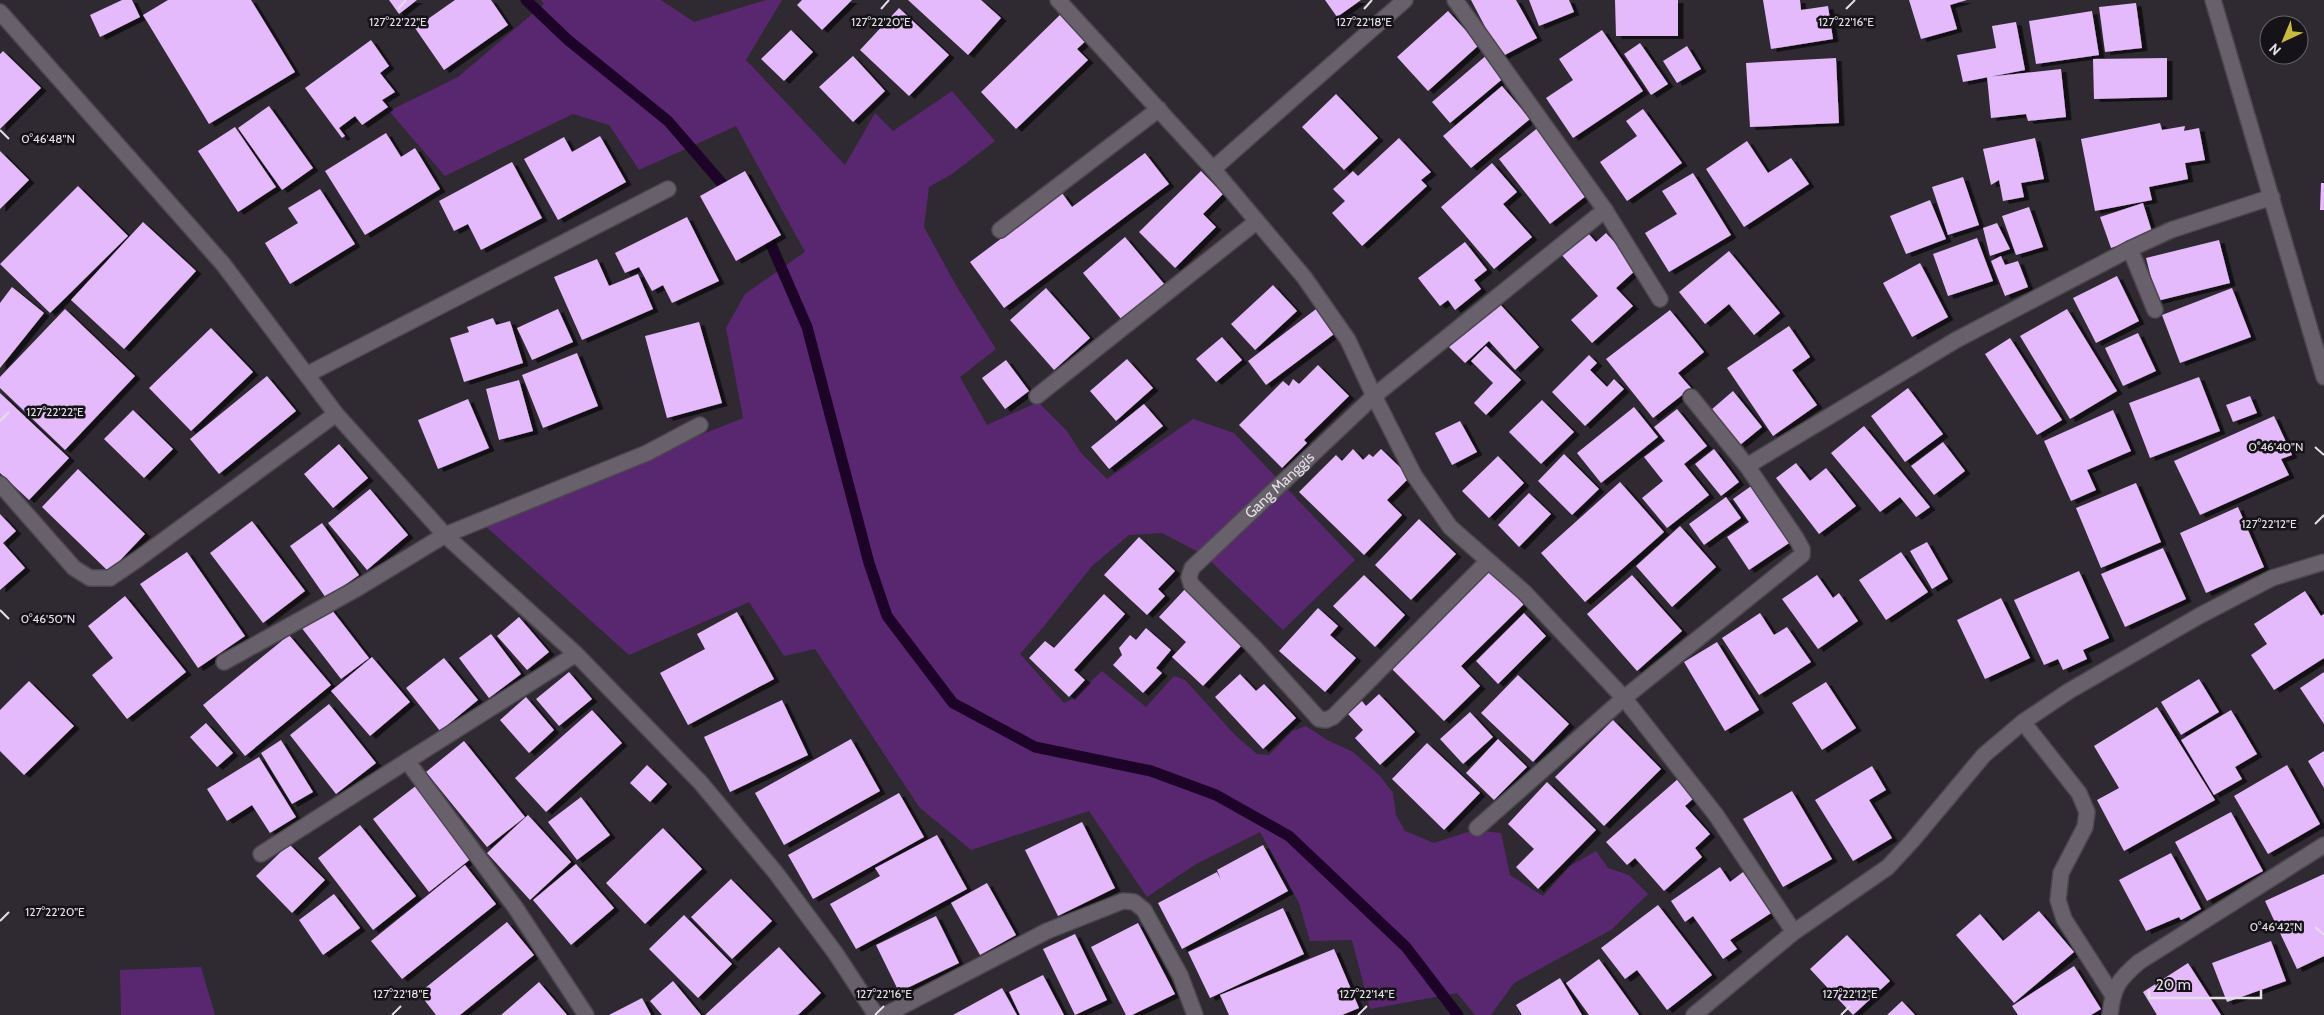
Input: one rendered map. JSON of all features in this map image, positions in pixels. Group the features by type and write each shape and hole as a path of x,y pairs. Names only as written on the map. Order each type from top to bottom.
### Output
{"street":[{"path":"1058,0 1213,169 1304,277 1348,340 1414,474 1450,527 1531,598 1624,698 1716,815 1794,932"},
{"path":"1213,169 1405,0"},
{"path":"1455,0 1606,210 1660,299"},
{"path":"2213,0 2324,376"},
{"path":"0,12 223,264 308,374 336,414 444,534 576,654 700,782 776,873 836,954 876,1015"},
{"path":"1000,230 1159,109"},
{"path":"308,374 668,189"},
{"path":"1747,466 1956,340 2130,249 2171,230 2272,197"},
{"name":"Gang Manggis","path":"1488,561 1333,717 1326,720 1319,719 1253,646 1191,584 1189,577 1192,568 1374,396 1606,210"},
{"path":"1037,396 1256,222"},
{"path":"2130,249 2155,310"},
{"path":"1477,828 1624,698 1802,555 1802,549 1796,538 1747,466 1691,397"},
{"path":"0,484 74,568 90,578 110,578 336,414"},
{"path":"224,662 356,589 444,534 647,453 700,425"},
{"path":"1694,1015 1794,932 1888,867 1984,755 2023,722 2069,691 2199,616 2272,578 2324,562"},
{"path":"261,854 576,654"},
{"path":"2023,722 2079,794 2086,812 2085,827 2061,873 2058,900 2064,919 2112,994"},
{"path":"407,761 515,907 586,1015"},
{"path":"2110,1015 2112,994 2121,978 2139,962 2324,845"},
{"path":"885,1015 1047,931 1123,901 1134,902 1144,910 1180,976 1195,1015"}],"shaded area":[{"path":"541,0 661,0 694,22 766,0 782,0 746,60 845,165 875,113 893,131 952,91 995,141 952,174 929,187 924,227 957,287 996,349 960,377 987,425 1038,402 1067,431 1081,453 1107,479 1193,419 1234,433 1355,560 1283,630 1204,555 1162,533 1129,535 1092,566 1020,654 1064,703 1072,699 1102,671 1146,707 1174,676 1185,680 1235,735 1257,754 1269,755 1292,731 1306,726 1327,740 1353,752 1380,776 1393,793 1396,815 1405,831 1434,843 1474,830 1501,833 1510,875 1543,896 1570,866 1596,851 1608,868 1629,875 1648,894 1611,930 1514,983 1491,1015 1475,1015 1457,993 1370,1009 1352,940 1310,941 1299,903 1260,832 1196,864 1147,897 1089,811 971,850 919,807 815,649 784,656 749,602 629,655 482,523 743,418 726,328 745,294 805,252 736,126 639,170 609,125 573,114 445,176 389,111 458,77 544,4"},
{"path":"201,967 215,1015 121,1015 120,970"}],"building":[{"path":"122,0 132,0 140,17 100,37 90,15"},
{"path":"168,0 251,0 295,72 209,124 143,15"},
{"path":"389,0 417,0 399,14"},
{"path":"455,0 491,0 508,25 444,70 415,28"},
{"path":"802,0 852,0 822,30 797,5"},
{"path":"908,0 981,0 1001,18 968,55"},
{"path":"1325,0 1361,0 1337,17"},
{"path":"1471,0 1516,0 1537,38 1501,57"},
{"path":"1529,0 1569,0 1574,12 1539,26"},
{"path":"1615,0 1678,0 1678,36 1616,36"},
{"path":"1763,0 1800,0 1801,10 1828,6 1833,39 1771,49"},
{"path":"1909,0 1967,0 1950,5 1957,29 1921,39"},
{"path":"2136,3 2142,48 2105,52 2099,7"},
{"path":"899,8 949,55 909,96 860,50"},
{"path":"1065,10 1091,36 1077,49 1088,60 1016,129 981,92"},
{"path":"1448,11 1479,45 1428,91 1397,57"},
{"path":"2092,11 2099,55 2036,64 2029,21"},
{"path":"2016,22 2025,70 1963,82 1957,55 1996,48 1992,26"},
{"path":"791,30 813,52 784,81 761,59"},
{"path":"1602,30 1643,91 1573,138 1546,98 1573,80 1559,59"},
{"path":"371,40 389,66 380,73 395,92 382,100 388,107 362,125 355,116 339,128 345,136 342,138 305,88"},
{"path":"1640,43 1668,84 1651,95 1624,54"},
{"path":"1687,46 1701,69 1677,83 1663,61"},
{"path":"3,51 41,88 0,129 0,54"},
{"path":"1488,54 1506,76 1450,123 1432,102"},
{"path":"853,56 885,91 853,122 819,87"},
{"path":"1836,58 1839,123 1750,127 1746,63"},
{"path":"2167,58 2167,97 2094,99 2093,59"},
{"path":"2061,69 2066,117 2028,121 2026,114 1991,118 1987,77"},
{"path":"1502,86 1530,119 1471,168 1443,136"},
{"path":"1336,94 1378,138 1344,170 1302,127"},
{"path":"269,106 313,168 282,190 238,128"},
{"path":"1643,109 1682,163 1627,201 1600,162 1637,136 1626,121"},
{"path":"2160,123 2162,130 2185,126 2184,131 2199,128 2205,160 2185,163 2188,179 2149,187 2152,200 2095,211 2081,139"},
{"path":"1540,126 1591,192 1550,224 1499,159"},
{"path":"235,127 276,187 238,212 198,151"},
{"path":"386,133 401,157 415,148 440,189 365,235 325,171"},
{"path":"600,136 626,182 558,220 524,159 564,137 572,152"},
{"path":"1399,138 1431,172 1421,180 1427,186 1362,246 1332,213 1345,201 1333,189 1353,171 1358,176"},
{"path":"2035,138 2044,179 2021,183 2024,197 2003,201 1999,180 1991,185 1983,149"},
{"path":"1747,141 1768,173 1791,158 1809,184 1744,227 1706,169"},
{"path":"0,151 29,180 0,209"},
{"path":"1145,153 1169,184 1004,308 970,262 1062,193 1072,207"},
{"path":"512,162 542,218 481,250 468,224 454,231 439,201"},
{"path":"1492,163 1517,192 1503,204 1532,237 1494,269 1441,207"},
{"path":"745,171 781,235 736,261 700,196"},
{"path":"1201,171 1223,194 1203,214 1216,227 1175,268 1139,232"},
{"path":"1693,173 1731,235 1669,272 1645,233 1677,214 1662,191"},
{"path":"1963,177 1979,225 1948,235 1932,187"},
{"path":"2321,183 2324,183 2324,210 2320,210"},
{"path":"78,186 128,236 50,313 0,264"},
{"path":"320,189 355,244 290,284 265,243 298,223 288,208"},
{"path":"1930,200 1946,239 1906,254 1890,216"},
{"path":"2143,203 2153,235 2111,248 2100,217"},
{"path":"2029,207 2043,247 2016,255 2002,216"},
{"path":"687,217 719,281 672,303 663,285 652,291 639,267 625,273 615,253"},
{"path":"143,222 196,271 124,349 71,300"},
{"path":"1997,223 2010,249 1990,256 1983,228"},
{"path":"1586,231 1596,242 1606,233 1638,268 1616,288 1633,306 1592,343 1571,320 1598,296 1560,253"},
{"path":"1125,237 1165,285 1122,320 1083,273"},
{"path":"1977,238 1993,281 1948,296 1933,254"},
{"path":"2219,240 2230,283 2157,301 2146,258"},
{"path":"1465,242 1487,270 1474,280 1481,289 1455,310 1448,300 1440,306 1418,278"},
{"path":"1729,251 1780,313 1754,335 1729,304 1705,324 1679,292"},
{"path":"2001,256 2005,265 2018,261 2028,287 2005,296 1991,261"},
{"path":"597,259 609,286 638,274 653,309 582,340 554,277"},
{"path":"1920,263 1948,317 1912,337 1883,283"},
{"path":"2117,276 2139,321 2096,343 2073,298"},
{"path":"1273,285 1297,311 1255,350 1231,324"},
{"path":"12,287 44,313 0,368 0,303"},
{"path":"1046,288 1090,338 1054,370 1010,320"},
{"path":"2232,288 2251,337 2180,363 2162,315"},
{"path":"1497,301 1539,347 1515,370 1489,341 1465,363 1448,346"},
{"path":"1320,306 1338,331 1266,385 1248,361"},
{"path":"65,309 135,376 65,450 0,388 0,377"},
{"path":"558,309 573,342 532,360 517,328"},
{"path":"2067,309 2117,391 2070,419 2020,336"},
{"path":"1670,310 1704,352 1678,373 1691,388 1653,418 1606,359"},
{"path":"493,318 496,325 510,321 523,363 464,382 450,338 469,332 467,327"},
{"path":"699,322 722,403 667,418 645,336"},
{"path":"1789,326 1810,357 1792,370 1817,405 1773,436 1727,368"},
{"path":"211,328 253,372 191,431 149,388"},
{"path":"2138,333 2156,371 2123,386 2105,348"},
{"path":"1222,337 1242,360 1216,382 1196,359"},
{"path":"2010,338 2062,420 2037,435 1985,354"},
{"path":"1486,346 1521,380 1486,415 1474,403 1493,383 1471,361"},
{"path":"577,353 598,406 543,428 522,375"},
{"path":"1589,355 1597,363 1590,370 1607,387 1614,379 1624,389 1585,426 1552,392"},
{"path":"1127,359 1153,388 1116,421 1090,391"},
{"path":"1006,360 1029,391 1005,409 982,378"},
{"path":"1318,365 1349,396 1304,440 1307,443 1282,468 1239,425 1283,381 1289,386 1293,379 1299,384"},
{"path":"267,376 296,411 219,474 190,439"},
{"path":"2199,377 2220,431 2150,458 2129,403"},
{"path":"519,380 533,431 499,440 486,389"},
{"path":"1908,388 1943,434 1905,462 1871,416"},
{"path":"1733,391 1762,427 1740,445 1711,410"},
{"path":"0,393 69,458 29,500 0,473"},
{"path":"2250,396 2257,413 2233,422 2226,405"},
{"path":"468,399 489,448 438,469 418,420"},
{"path":"1542,400 1574,432 1541,464 1509,432"},
{"path":"1144,404 1163,426 1109,469 1091,447"},
{"path":"1634,407 1658,437 1601,483 1577,453"},
{"path":"1677,409 1707,446 1684,464 1709,495 1667,528 1642,498 1663,481 1644,457 1665,441 1654,427"},
{"path":"133,410 173,449 144,478 104,439"},
{"path":"2113,410 2131,451 2087,470 2096,490 2071,501 2044,441"},
{"path":"2274,416 2292,455 2281,459 2289,475 2200,515 2174,461"},
{"path":"1460,421 1477,452 1452,465 1435,433"},
{"path":"1864,426 1930,507 1916,517 1900,497 1880,512 1831,453"},
{"path":"1943,442 1965,471 1934,495 1911,466"},
{"path":"339,444 368,478 333,508 304,474"},
{"path":"1353,449 1363,460 1369,454 1373,457 1381,449 1410,477 1387,500 1402,515 1364,555 1299,492 1336,455 1342,461"},
{"path":"1714,449 1739,482 1721,496 1695,464"},
{"path":"1564,454 1599,489 1572,515 1538,481"},
{"path":"1498,456 1524,483 1489,518 1462,491"},
{"path":"1796,463 1810,481 1826,468 1856,506 1819,534 1776,478"},
{"path":"78,469 145,534 109,572 42,507"},
{"path":"1620,482 1664,532 1585,602 1541,553"},
{"path":"2136,483 2161,542 2101,568 2076,508"},
{"path":"1754,484 1792,541 1749,570 1727,537 1749,522 1733,499"},
{"path":"370,489 408,535 367,570 328,523"},
{"path":"1529,493 1551,514 1519,547 1498,525"},
{"path":"1726,497 1741,518 1704,545 1689,524"},
{"path":"2238,507 2264,567 2206,593 2180,533"},
{"path":"0,514 16,531 3,543 25,568 0,590"},
{"path":"1419,519 1456,554 1411,600 1375,565"},
{"path":"252,521 305,591 263,623 210,553"},
{"path":"322,523 359,575 326,598 290,546"},
{"path":"1680,526 1716,567 1672,607 1636,566"},
{"path":"1139,537 1175,571 1158,589 1165,596 1147,615 1104,575"},
{"path":"1927,542 1948,579 1932,589 1910,551"},
{"path":"2163,548 2186,599 2125,627 2101,574"},
{"path":"187,552 245,636 198,668 140,584"},
{"path":"1901,552 1928,592 1886,620 1859,580"},
{"path":"1490,569 1524,604 1461,666 1480,686 1444,721 1390,667"},
{"path":"2079,571 2109,638 2083,650 2087,659 2063,670 2058,659 2044,665 2014,600"},
{"path":"1364,575 1405,615 1375,647 1333,606"},
{"path":"1632,575 1682,631 1637,671 1587,614"},
{"path":"1817,575 1833,598 1839,593 1858,621 1818,649 1782,599"},
{"path":"1186,588 1244,643 1203,686 1172,657 1186,642 1159,617"},
{"path":"2305,591 2321,616 2324,614 2324,658 2274,690 2251,655 2267,644 2254,624"},
{"path":"1104,594 1125,614 1074,670 1085,680 1069,697 1029,658 1045,641 1054,648"},
{"path":"125,596 186,672 127,719 92,675 113,658 88,626"},
{"path":"2001,598 2030,658 1985,679 1957,620"},
{"path":"328,605 369,658 341,679 301,627"},
{"path":"1318,608 1338,626 1330,635 1356,658 1325,692 1279,651"},
{"path":"737,612 774,679 688,725 660,673 705,649 697,634"},
{"path":"1524,613 1546,636 1498,684 1476,661"},
{"path":"1760,613 1774,635 1787,627 1811,662 1759,695 1722,638"},
{"path":"519,617 549,652 527,670 497,636"},
{"path":"1146,628 1171,650 1156,668 1162,673 1143,693 1113,665 1122,655 1119,648 1130,635 1136,640"},
{"path":"491,634 521,674 489,698 459,658"},
{"path":"289,635 331,685 245,756 203,705"},
{"path":"1717,642 1759,710 1725,731 1684,662"},
{"path":"372,657 410,702 370,736 331,691"},
{"path":"444,658 478,700 440,731 406,688"},
{"path":"569,672 592,699 559,726 536,699"},
{"path":"2324,672 2324,724 2300,688"},
{"path":"1240,674 1256,691 1264,684 1296,718 1263,749 1215,697"},
{"path":"1518,675 1569,724 1533,762 1481,713"},
{"path":"2199,679 2219,712 2181,735 2161,702"},
{"path":"29,681 74,726 24,775 0,751 0,710"},
{"path":"1826,682 1856,728 1822,750 1792,703"},
{"path":"1379,694 1415,732 1380,765 1355,738 1363,730 1348,714 1362,701 1366,706"},
{"path":"526,697 554,730 529,753 500,720"},
{"path":"782,700 808,755 730,792 704,737"},
{"path":"329,704 376,763 336,794 290,735"},
{"path":"2157,707 2215,800 2124,851 2097,800 2119,788 2094,746"},
{"path":"592,710 622,743 546,812 515,778"},
{"path":"2231,710 2257,754 2235,767 2242,779 2214,795 2181,740"},
{"path":"1470,712 1493,737 1463,764 1440,739"},
{"path":"1613,720 1661,769 1604,826 1555,777"},
{"path":"206,723 233,753 217,767 190,737"},
{"path":"851,739 880,791 784,845 755,793"},
{"path":"1498,739 1527,767 1494,800 1466,773"},
{"path":"281,740 313,792 292,804 261,753"},
{"path":"464,741 525,817 487,847 426,772"},
{"path":"1427,743 1480,793 1444,830 1392,779"},
{"path":"2324,751 2324,788 2308,761"},
{"path":"259,757 296,817 270,833 252,805 227,821 207,789"},
{"path":"647,765 667,784 650,802 630,783"},
{"path":"2287,765 2320,824 2268,854 2234,796"},
{"path":"1872,766 1886,790 1869,800 1892,838 1853,861 1815,800"},
{"path":"1679,778 1695,797 1685,806 1710,834 1695,848 1702,857 1664,891 1635,858 1627,865 1606,842"},
{"path":"1547,782 1596,830 1538,889 1516,867 1534,849 1508,824"},
{"path":"417,785 473,857 429,892 373,819"},
{"path":"1792,791 1832,859 1783,887 1743,819"},
{"path":"899,793 924,837 813,899 788,855"},
{"path":"581,797 610,835 577,860 548,822"},
{"path":"2231,812 2263,871 2207,901 2175,842"},
{"path":"528,815 571,862 530,900 487,853"},
{"path":"1082,822 1115,888 1058,916 1025,850"},
{"path":"360,825 416,896 373,930 318,858"},
{"path":"663,828 702,869 645,924 606,883"},
{"path":"937,835 967,889 856,949 830,904 880,876 875,868"},
{"path":"289,844 325,880 292,913 256,876"},
{"path":"1263,845 1288,891 1182,949 1158,903 1217,872 1221,880 1217,870"},
{"path":"2171,853 2201,909 2181,920 2179,917 2146,931 2119,880"},
{"path":"576,864 614,908 571,945 533,900"},
{"path":"465,865 496,904 402,979 371,941"},
{"path":"1720,867 1730,882 1743,872 1771,913 1730,940 1737,949 1723,959 1693,916 1685,922 1671,901"},
{"path":"2324,874 2324,956 2297,969 2265,901"},
{"path":"731,879 772,921 732,959 691,917"},
{"path":"987,883 1016,935 980,955 951,903"},
{"path":"334,894 360,928 323,955 299,920"},
{"path":"1658,905 1712,975 1667,1010 1637,970 1625,979 1601,948"},
{"path":"1283,908 1304,954 1210,998 1188,952"},
{"path":"2039,911 2074,952 2014,1003 1956,935 1980,914 2003,941"},
{"path":"684,915 732,964 698,998 649,949"},
{"path":"936,916 959,963 899,992 876,945"},
{"path":"507,922 534,955 460,1015 436,1015 419,993"},
{"path":"1138,923 1175,994 1132,1015 1126,1015 1091,947"},
{"path":"1075,934 1107,1000 1075,1015 1043,949"},
{"path":"1847,935 1890,981 1853,1015 1810,969"},
{"path":"2271,941 2286,981 2227,1002 2212,963"},
{"path":"779,947 821,993 798,1015 705,1015"},
{"path":"1334,949 1359,1008 1342,1015 1229,1015 1220,995"},
{"path":"1599,959 1639,1015 1589,1015 1566,983"},
{"path":"2188,963 2221,1015 2157,1015 2143,992"},
{"path":"2074,966 2101,1009 2091,1015 2018,1015 2012,1006"},
{"path":"1043,975 1064,1015 1020,1015 1009,992"},
{"path":"1560,978 1582,1015 1522,1015 1516,1005"},
{"path":"673,981 701,1015 662,1015 650,1001"},
{"path":"539,982 567,1015 501,1015"},
{"path":"1002,988 1017,1015 953,1015"},
{"path":"642,998 651,1015 609,1015"},
{"path":"1902,1001 1915,1015 1887,1015"}],"waterway":[{"path":"526,0 568,40 668,121 732,195"},
{"path":"762,230 767,235 807,327 869,563 887,616 953,703 1035,747 1151,771 1216,795 1289,836 1406,947 1458,1015"}]}
